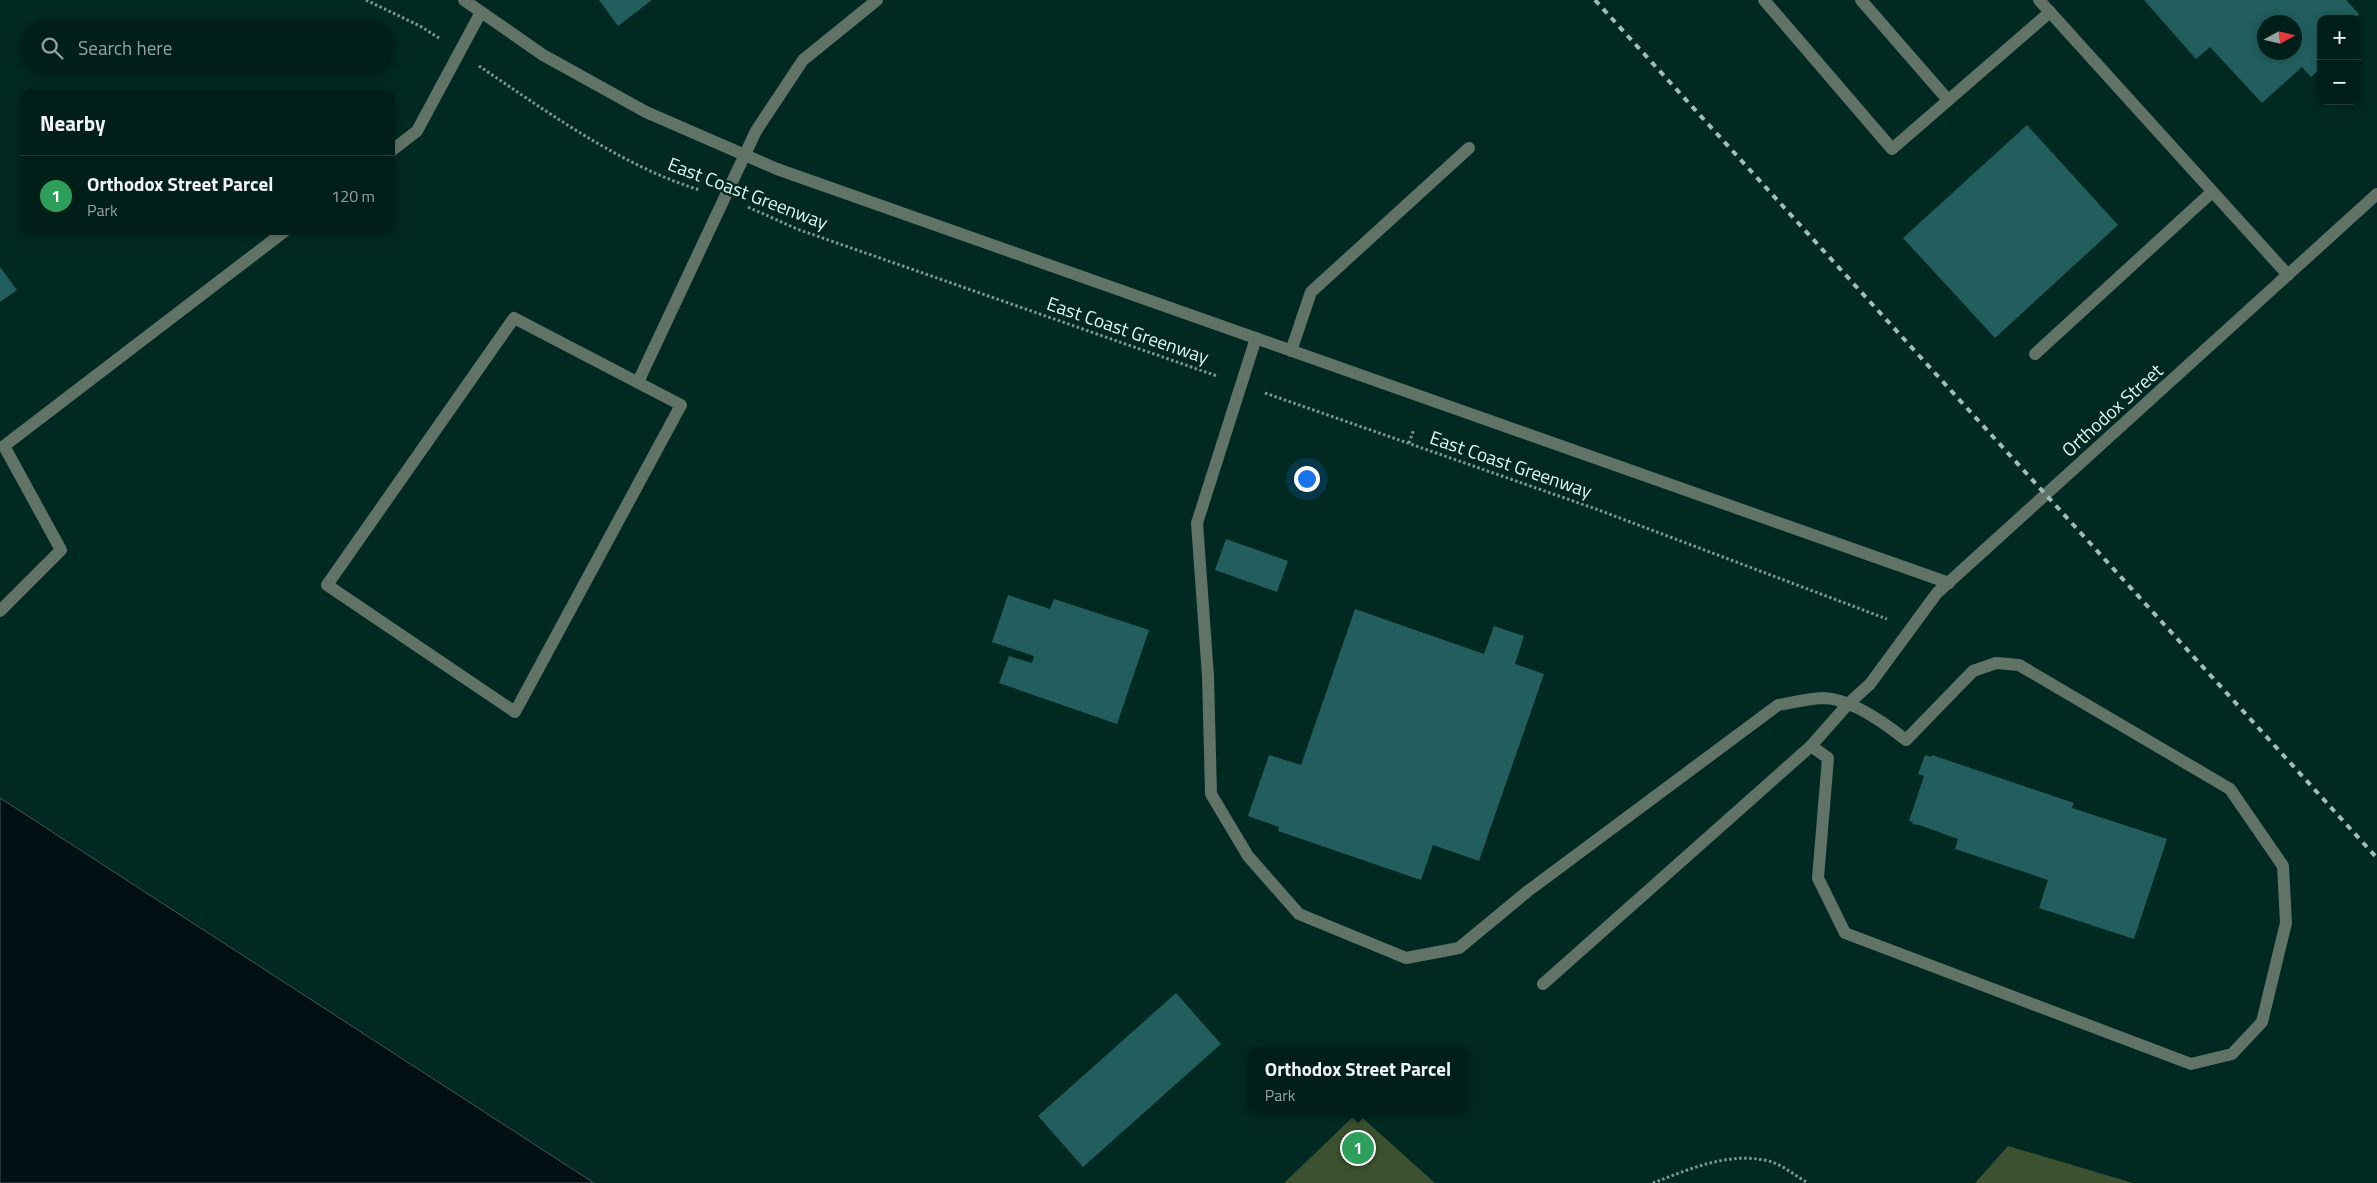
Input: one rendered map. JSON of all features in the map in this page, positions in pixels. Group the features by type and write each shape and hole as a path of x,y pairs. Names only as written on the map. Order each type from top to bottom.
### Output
{"street":[{"path":"464,0 543,55 646,112 777,169 1949,583"},
{"path":"638,382 756,131 803,60 877,0"},
{"path":"1764,0 1892,149 2050,12"},
{"path":"1861,0 1948,100"},
{"path":"2039,0 2288,275"},
{"path":"395,147 417,131 481,12"},
{"path":"1291,351 1311,292 1469,148"},
{"path":"2035,354 2212,192"},
{"name":"Orthodox Street","path":"1543,984 1811,746 1848,704 1870,684 1937,593 2377,194"},
{"path":"0,611 61,550 4,446 280,235"},
{"path":"514,318 638,382 681,405 516,712 327,585 514,318"},
{"path":"1256,338 1197,523 1208,676 1211,794 1248,856 1299,914 1406,958 1459,948 1528,892 1778,705 1825,698 1848,704 1883,722 1906,740 1973,672 1996,663 2019,666 2230,789 2283,866 2286,923 2262,1022 2232,1054 2191,1064 1845,933 1818,878 1828,758 1811,746"}],"path":[{"name":"East Coast Greenway","path":"366,0 420,26 560,121 619,154 679,184 725,198 797,229 1596,509 1911,628"},
{"path":"1409,443 1414,429"},
{"path":"1653,1183 1700,1164 1736,1158 1772,1162 1808,1183"}],"green space":[{"path":"1357,1113 1435,1183 1284,1183"},
{"path":"2008,1146 2133,1183 1975,1183"}],"shaded area":[{"path":"0,798 594,1183 0,1183"}],"building":[{"path":"599,0 652,0 618,26"},
{"path":"2144,0 2346,0 2359,14 2317,15 2317,72 2311,77 2302,67 2262,103 2210,47 2196,59"},
{"path":"2027,125 2118,225 1995,338 1903,238"},
{"path":"0,267 17,290 0,302"},
{"path":"1226,539 1288,561 1277,592 1215,570"},
{"path":"1008,595 1050,609 1054,599 1149,630 1117,724 999,683 1009,656 1032,663 1034,656 992,642"},
{"path":"1355,609 1484,654 1494,626 1524,636 1515,664 1544,674 1479,861 1433,845 1421,880 1278,831 1279,827 1248,816 1269,755 1301,765"},
{"path":"1925,755 1931,757 1932,755 2074,803 2072,808 2167,839 2134,939 2039,908 2048,880 1955,849 1958,839 1912,824 1913,822 1909,821 1924,776 1918,774"},
{"path":"1176,993 1221,1044 1083,1167 1038,1116"}],"railway":[{"path":"1595,0 2377,858"}],"place":[{"name":"Orthodox Street Parcel","path":"1358,1148"}]}
